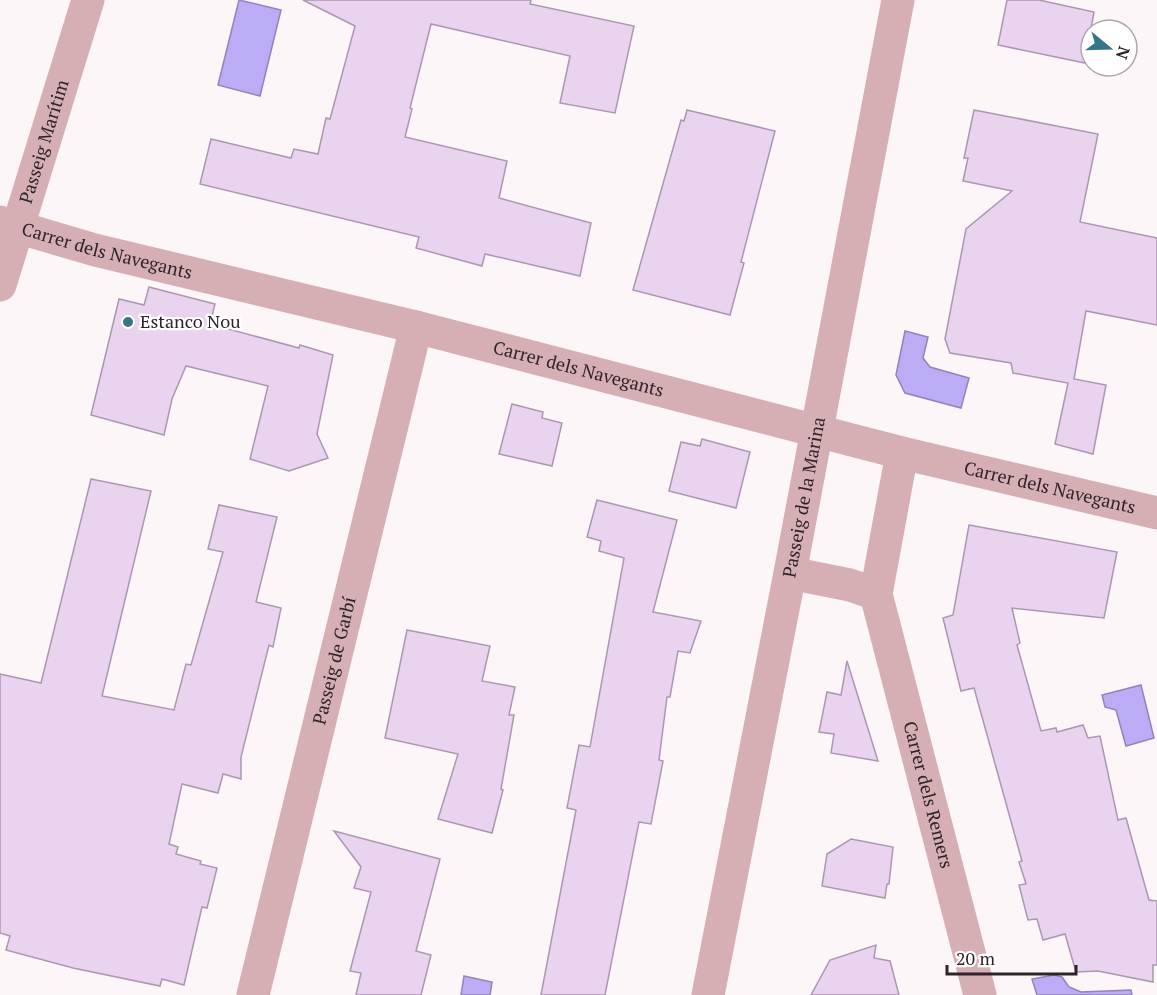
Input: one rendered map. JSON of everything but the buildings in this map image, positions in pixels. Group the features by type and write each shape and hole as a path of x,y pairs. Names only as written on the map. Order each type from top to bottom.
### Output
{"street":[{"name":"Passeig Marítim","path":"0,285 9,225 88,0"},
{"name":"Passeig de la Marina","path":"708,995 898,0"},
{"name":"Carrer dels Navegants","path":"9,225 95,250 417,327 902,453 1157,513"},
{"name":"Passeig de Garbí","path":"253,995 417,327"},
{"name":"Carrer dels Remers","path":"902,453 876,594 981,995"},
{"path":"790,573 850,585 876,594"}],"shaded area":[{"path":"239,0 281,10 260,96 218,85"},
{"path":"905,331 928,337 923,358 930,367 969,378 961,408 905,393 896,375"},
{"path":"1141,685 1154,738 1126,746 1116,710 1105,707 1102,695"},
{"path":"1054,975 1062,977 1069,987 1081,992 1131,990 1132,995 1037,995 1032,979"},
{"path":"464,976 492,982 490,995 461,995"}],"place":[{"name":"Estanco Nou","path":"128,322"}]}
